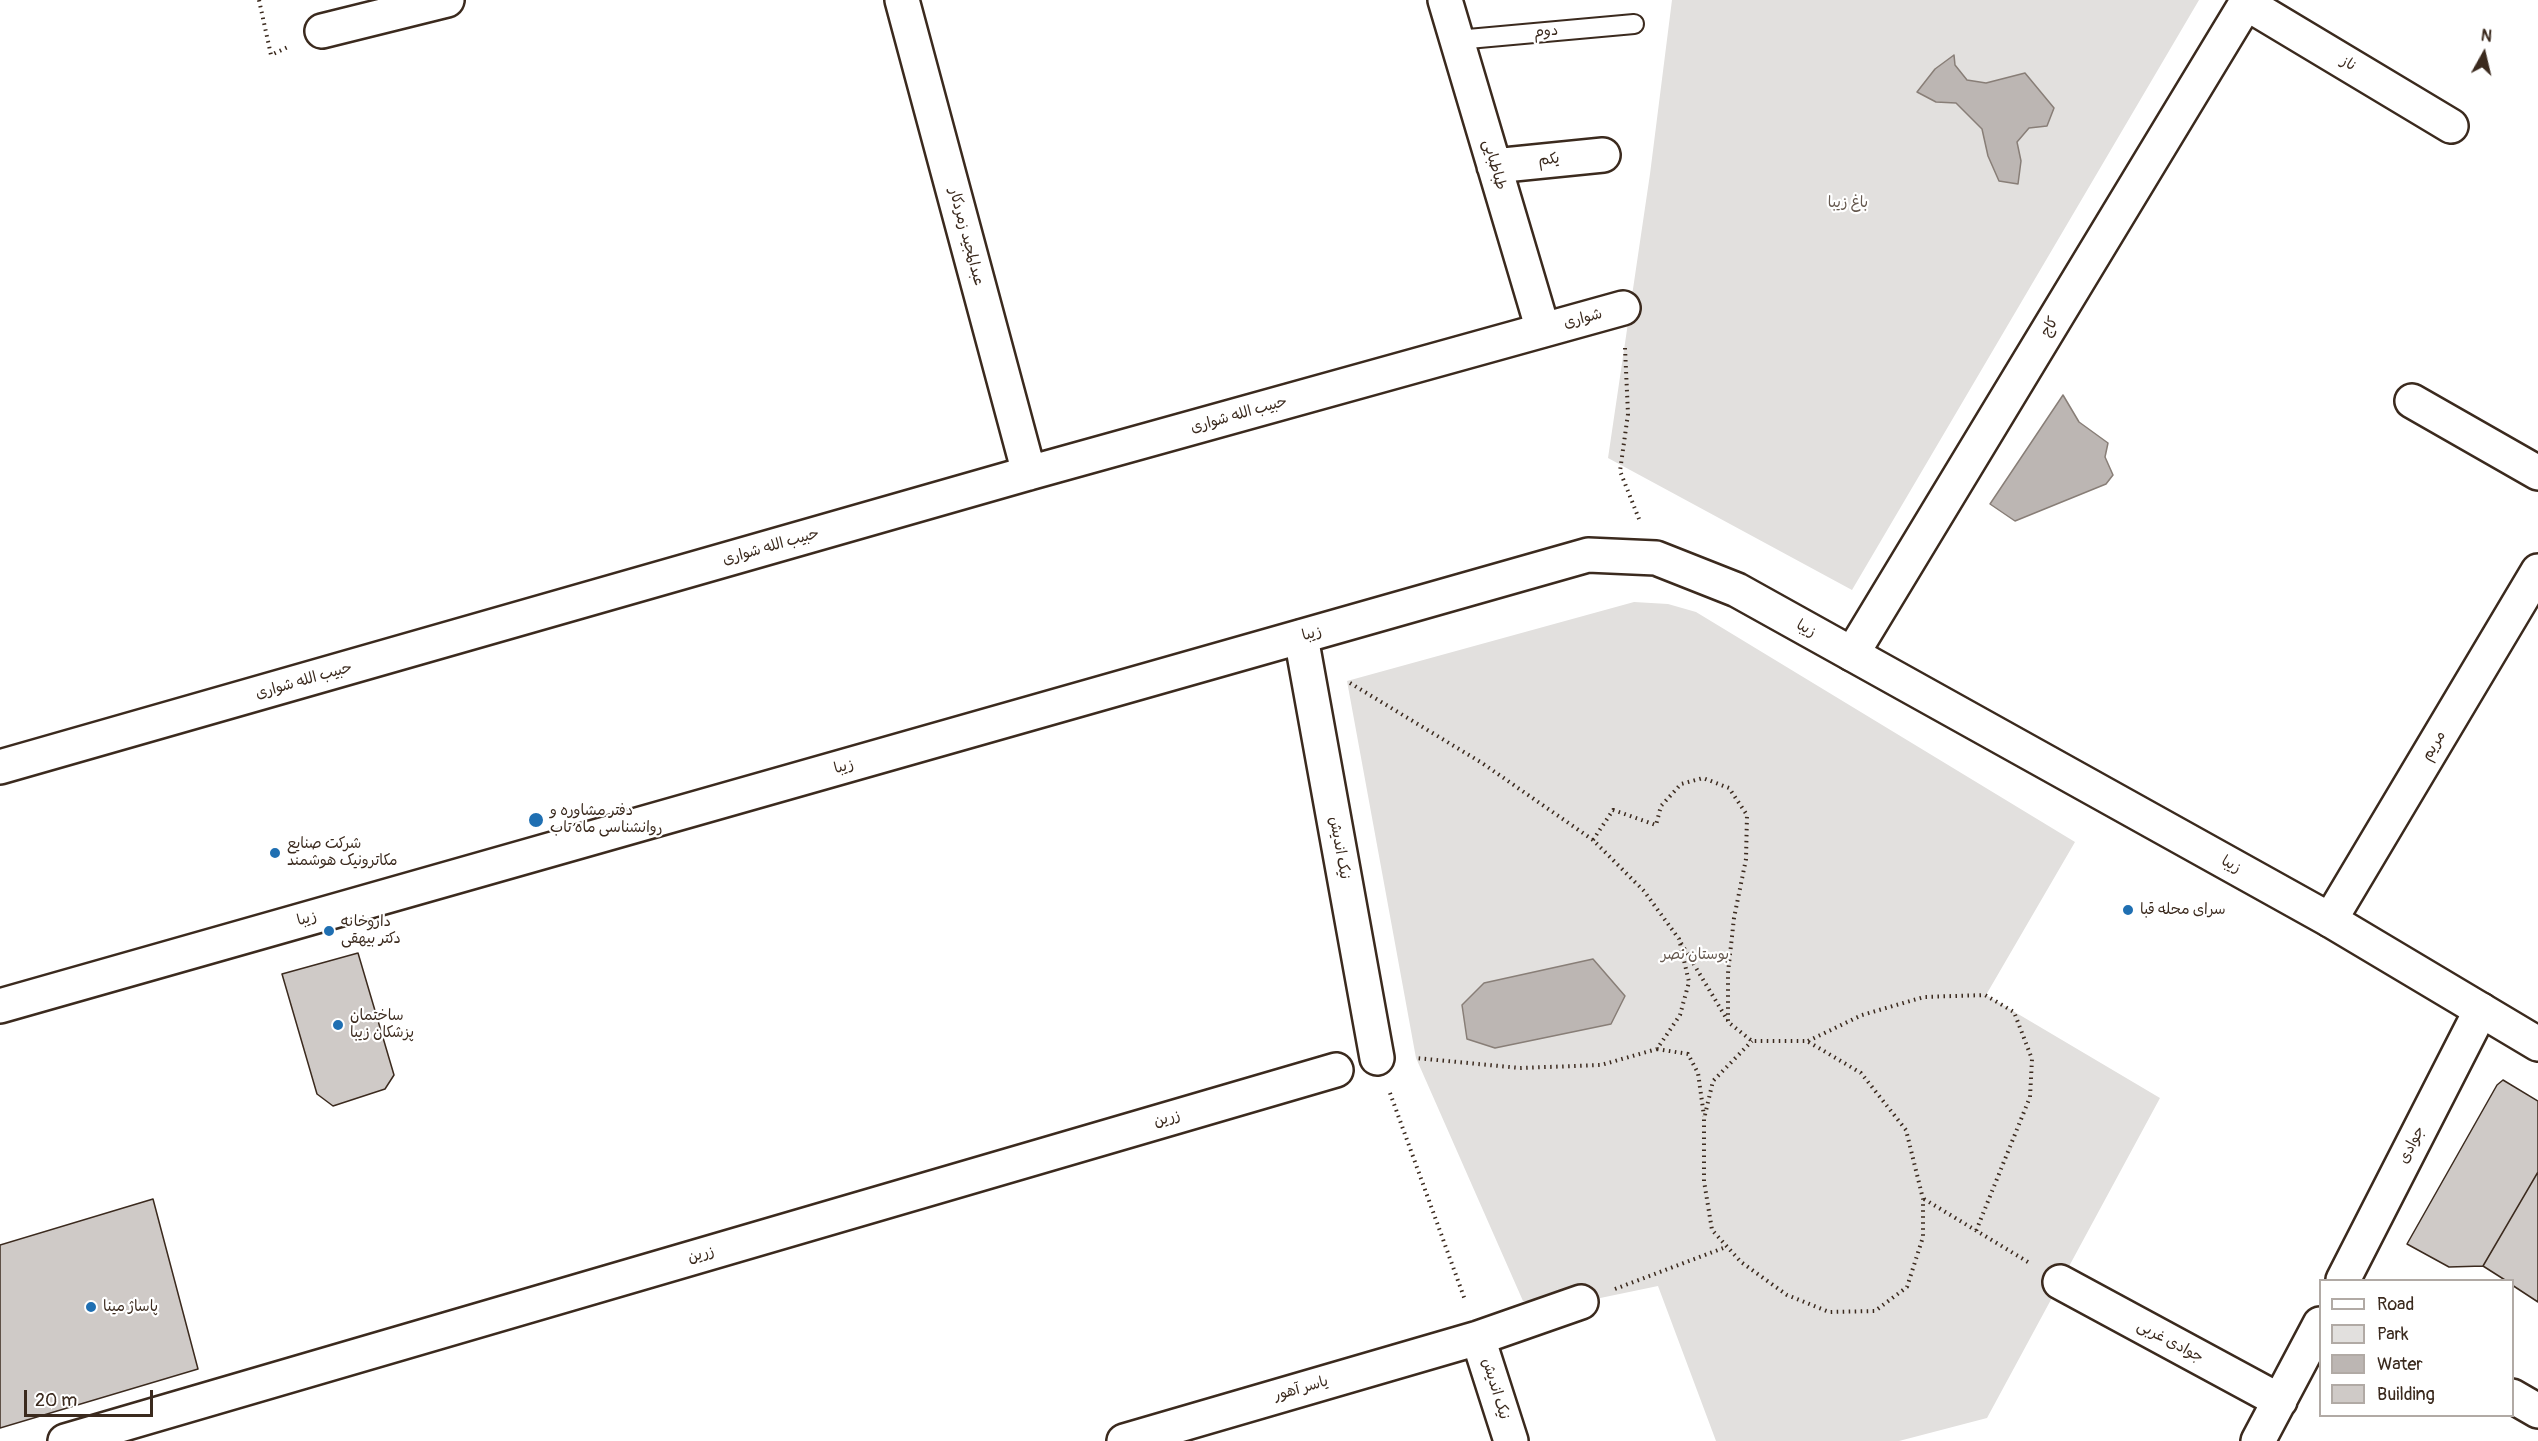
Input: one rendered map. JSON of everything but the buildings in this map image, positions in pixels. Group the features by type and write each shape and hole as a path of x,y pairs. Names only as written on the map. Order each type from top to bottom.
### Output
{"street":[{"path":"322,32 447,0"},
{"name":"عبدالمجید زمردکار","path":"903,0 1029,473"},
{"name":"طباطبایی","path":"1445,0 1543,330"},
{"name":"ناز","path":"2247,1 2451,126"},
{"name":"کاج","path":"1852,654 2247,1"},
{"name":"یکم","path":"1494,166 1603,155"},
{"name":"شواری","path":"1543,330 1623,308"},
{"name":"حبیب الله شواری","path":"0,767 1029,473 1543,330"},
{"path":"2412,401 2538,473"},
{"name":"زیبا","path":"0,1006 1588,555 1656,558 1737,590 2330,920 2538,1044"},
{"name":"مریم","path":"2330,920 2538,572"},
{"name":"نیک اندیش","path":"1301,637 1377,1058"},
{"name":"جوادی","path":"2344,1279 2481,1011"},
{"name":"زرین","path":"65,1441 1336,1070"},
{"name":"جوادی غربی","path":"2060,1282 2280,1401"},
{"name":"یاسر آهور","path":"1124,1441 1478,1338 1581,1302"},
{"path":"2258,1441 2319,1326"},
{"name":"نیک اندیش","path":"1478,1338 1511,1441"},
{"path":"2514,1397 2538,1411"}],"lane":[{"name":"دوم","path":"1457,40 1634,24"}],"path":[{"path":"1623,308 1628,414 1620,471 1656,558"},
{"path":"1347,681 1482,763 1593,840 1644,891 1679,939 1728,1022 1752,1041 1808,1041 1862,1015 1924,996 1985,995 2014,1012 2032,1059 2030,1097 1976,1231"},
{"path":"1593,840 1613,810 1656,825 1661,806 1681,784 1703,778 1729,788 1747,815 1746,859 1734,918 1728,973 1728,1022"},
{"path":"1657,1049 1680,1015 1689,981 1679,939"},
{"path":"1704,1119 1713,1081 1752,1041"},
{"path":"1478,1338 1377,1058 1416,1058 1520,1068 1601,1065 1657,1049 1688,1054 1698,1073 1704,1119 1704,1181 1712,1230 1741,1262 1786,1295 1830,1312 1875,1311 1907,1287 1923,1237 1923,1199 1906,1130 1861,1073 1808,1041"},
{"path":"1923,1199 2060,1282"},
{"path":"1581,1302 1726,1247"}],"green space":[{"name":"باغ زیبا","path":"1672,0 2199,0 1852,590 1608,458 1650,174"},
{"name":"بوستان نصر","path":"1634,602 1668,604 1696,612 2075,842 1986,995 2160,1098 1987,1418 1899,1441 1716,1441 1658,1286 1581,1302 1523,1301 1416,1058 1347,681"}],"water":[{"path":"1954,55 1955,65 1967,80 1986,83 2025,73 2054,108 2047,126 2029,128 2017,142 2021,161 2018,184 1999,181 1988,156 1982,129 1956,103 1936,102 1917,92 1935,69"},
{"path":"2063,395 2079,422 2108,443 2105,457 2113,475 2106,484 2015,521 1990,504"},
{"path":"1593,959 1625,996 1611,1024 1495,1048 1467,1039 1462,1005 1484,983"}],"place":[{"name":"دفتر مشاوره و روانشناسی ماه تاب","path":"536,820"},
{"name":"شرکت صنایع مکاترونیک هوشمند","path":"275,853"},
{"name":"سرای محله قبا","path":"2128,910"},
{"name":"داروخانه دکتر بیهقی","path":"329,931"},
{"name":"ساختمان پزشکان زیبا","path":"338,1025"},
{"name":"پاساژ مینا","path":"91,1307"}]}
